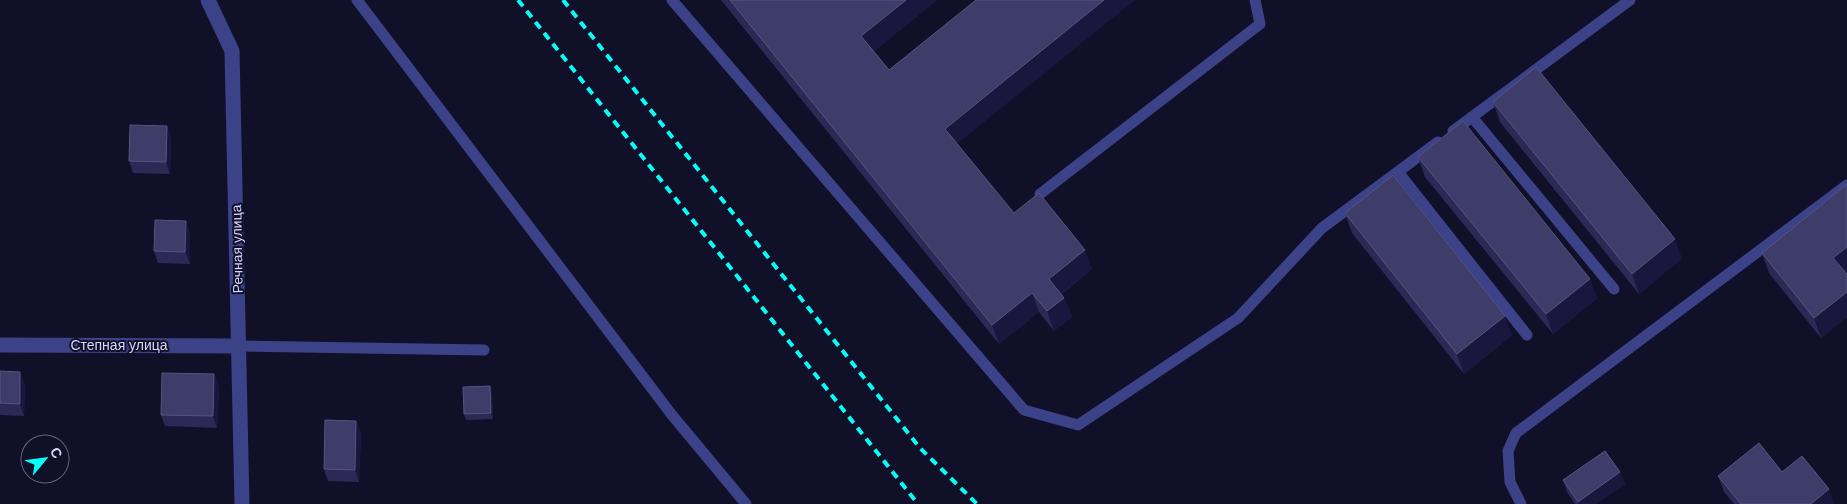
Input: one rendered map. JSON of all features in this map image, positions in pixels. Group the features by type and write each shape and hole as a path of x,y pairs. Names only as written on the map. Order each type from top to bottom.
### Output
{"street":[{"name":"Речная улица","path":"208,0 232,51 242,504"},
{"name":"Степная улица","path":"0,345 239,346"}],"lane":[{"path":"357,0 672,415 746,504"},
{"path":"672,0 1024,410 1078,425 1238,318 1322,228 1630,0"},
{"path":"1040,194 1260,24 1254,0"},
{"path":"1472,117 1614,289"},
{"path":"1398,172 1527,335"},
{"path":"1521,504 1510,482 1508,451 1516,433 1847,185"},
{"path":"239,346 484,350"}],"building":[{"path":"730,0 906,0 861,36 889,70 976,0 1104,0 945,129 1014,213 1039,193 1085,250 1049,279 1064,298 1047,311 1032,293 992,325"},
{"path":"1536,67 1675,239 1632,274 1493,102"},
{"path":"1463,121 1590,279 1546,314 1418,157"},
{"path":"130,125 167,126 166,162 129,161"},
{"path":"1393,175 1505,316 1457,354 1345,213"},
{"path":"1847,184 1847,247 1833,258 1847,274 1847,292 1814,318 1762,253"},
{"path":"155,220 186,221 185,252 154,251"},
{"path":"0,371 20,372 20,404 0,403"},
{"path":"162,373 214,374 213,416 161,415"},
{"path":"490,386 491,413 464,414 463,387"},
{"path":"325,420 356,421 355,470 324,469"},
{"path":"1759,443 1782,472 1802,456 1829,489 1811,504 1741,504 1718,476"},
{"path":"1605,451 1620,472 1578,502 1563,480"}],"railway":[{"path":"518,0 918,504"},
{"path":"563,0 920,448 977,504"}]}
